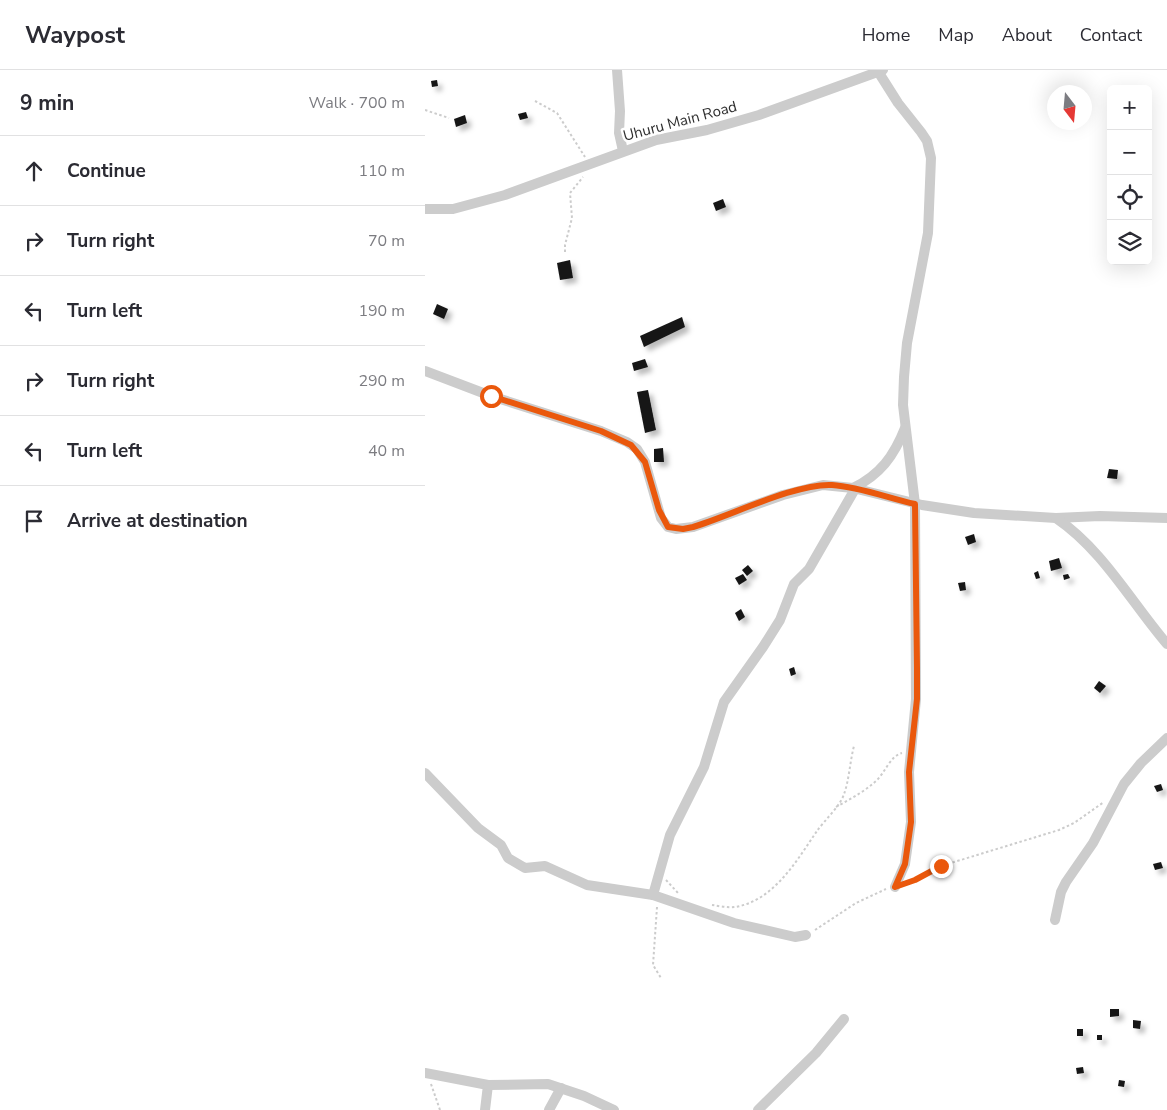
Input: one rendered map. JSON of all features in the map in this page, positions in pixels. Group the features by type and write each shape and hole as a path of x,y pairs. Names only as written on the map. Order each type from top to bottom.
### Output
{"street":[{"path":"617,70 620,111 619,134 623,151"},
{"path":"881,71 892,94 927,141 931,158 928,233 905,360 903,392 915,504 917,668 909,779 911,822 905,864 895,887"},
{"name":"Uhuru Main Road","path":"425,210 453,208 484,202 664,137 707,130 759,115 881,71"},
{"path":"425,370 491,396 601,431 627,442 637,449 645,462 659,510 668,527 683,529 693,527 805,489 832,485 915,504 974,513 1056,518 1100,516 1167,518"},
{"path":"655,896 657,875 669,835 704,768 724,702 763,648 780,620 794,584 809,569 854,489 875,477 881,470 896,449 906,427"},
{"path":"1056,518 1077,534 1103,561 1167,644"},
{"path":"1055,920 1061,892 1066,882 1093,843 1117,796 1131,774 1167,738"},
{"path":"425,772 478,828 501,845 509,858 525,868 545,866 587,885 655,896 734,924 795,937 806,936"},
{"path":"758,1110 816,1053 844,1019"},
{"path":"426,1073 488,1085 548,1084 584,1096 614,1110"},
{"path":"485,1110 488,1085"},
{"path":"549,1110 561,1088"}],"path":[{"path":"535,101 557,113 589,163"},
{"path":"425,110 449,118"},
{"path":"565,252 572,218 570,193 584,175"},
{"path":"706,904 733,907 748,904 764,895 799,858 844,795 854,746"},
{"path":"834,808 871,786 897,754 912,751"},
{"path":"806,936 856,904 883,890 915,880 941,866 1059,830 1074,823 1099,804 1117,796"},
{"path":"657,875 667,880 681,897"},
{"path":"655,896 653,965 661,978"},
{"path":"426,1073 440,1110"}],"building":[{"path":"437,80 438,86 432,87 431,81"},
{"path":"526,112 528,118 520,120 518,114"},
{"path":"465,115 467,123 456,127 454,119"},
{"path":"723,199 726,207 716,211 713,203"},
{"path":"570,260 573,278 560,280 557,263"},
{"path":"437,304 448,309 444,319 433,314"},
{"path":"682,317 685,327 644,347 640,336"},
{"path":"645,359 648,367 634,371 632,363"},
{"path":"648,390 656,430 645,433 637,392"},
{"path":"663,448 664,462 654,462 654,449"},
{"path":"1109,469 1118,470 1117,479 1107,478"},
{"path":"974,534 976,542 968,545 965,537"},
{"path":"1059,558 1062,568 1051,571 1049,561"},
{"path":"748,565 753,571 747,576 742,570"},
{"path":"1038,571 1040,578 1036,579 1034,573"},
{"path":"743,574 747,580 739,585 735,578"},
{"path":"1068,574 1070,578 1064,580 1063,575"},
{"path":"965,582 966,590 960,591 958,583"},
{"path":"741,609 745,617 739,621 735,613"},
{"path":"794,667 796,674 791,676 789,669"},
{"path":"1099,681 1106,686 1100,693 1094,688"},
{"path":"1161,784 1163,790 1157,792 1154,786"},
{"path":"1161,862 1163,868 1155,870 1153,864"},
{"path":"1110,1009 1119,1009 1119,1016 1110,1017"},
{"path":"1133,1020 1141,1021 1140,1029 1133,1028"},
{"path":"1077,1029 1083,1029 1083,1036 1077,1036"},
{"path":"1097,1035 1102,1035 1102,1040 1097,1040"},
{"path":"1083,1067 1084,1073 1077,1074 1076,1068"},
{"path":"1119,1080 1125,1081 1124,1087 1118,1086"}],"route":[{"path":"491,396 601,431 622,439 637,449 648,468 661,518 668,527 676,529 693,527 783,495 823,485 853,488 915,504 917,699 909,772 911,822 905,864 895,887 915,880 941,866"}]}
